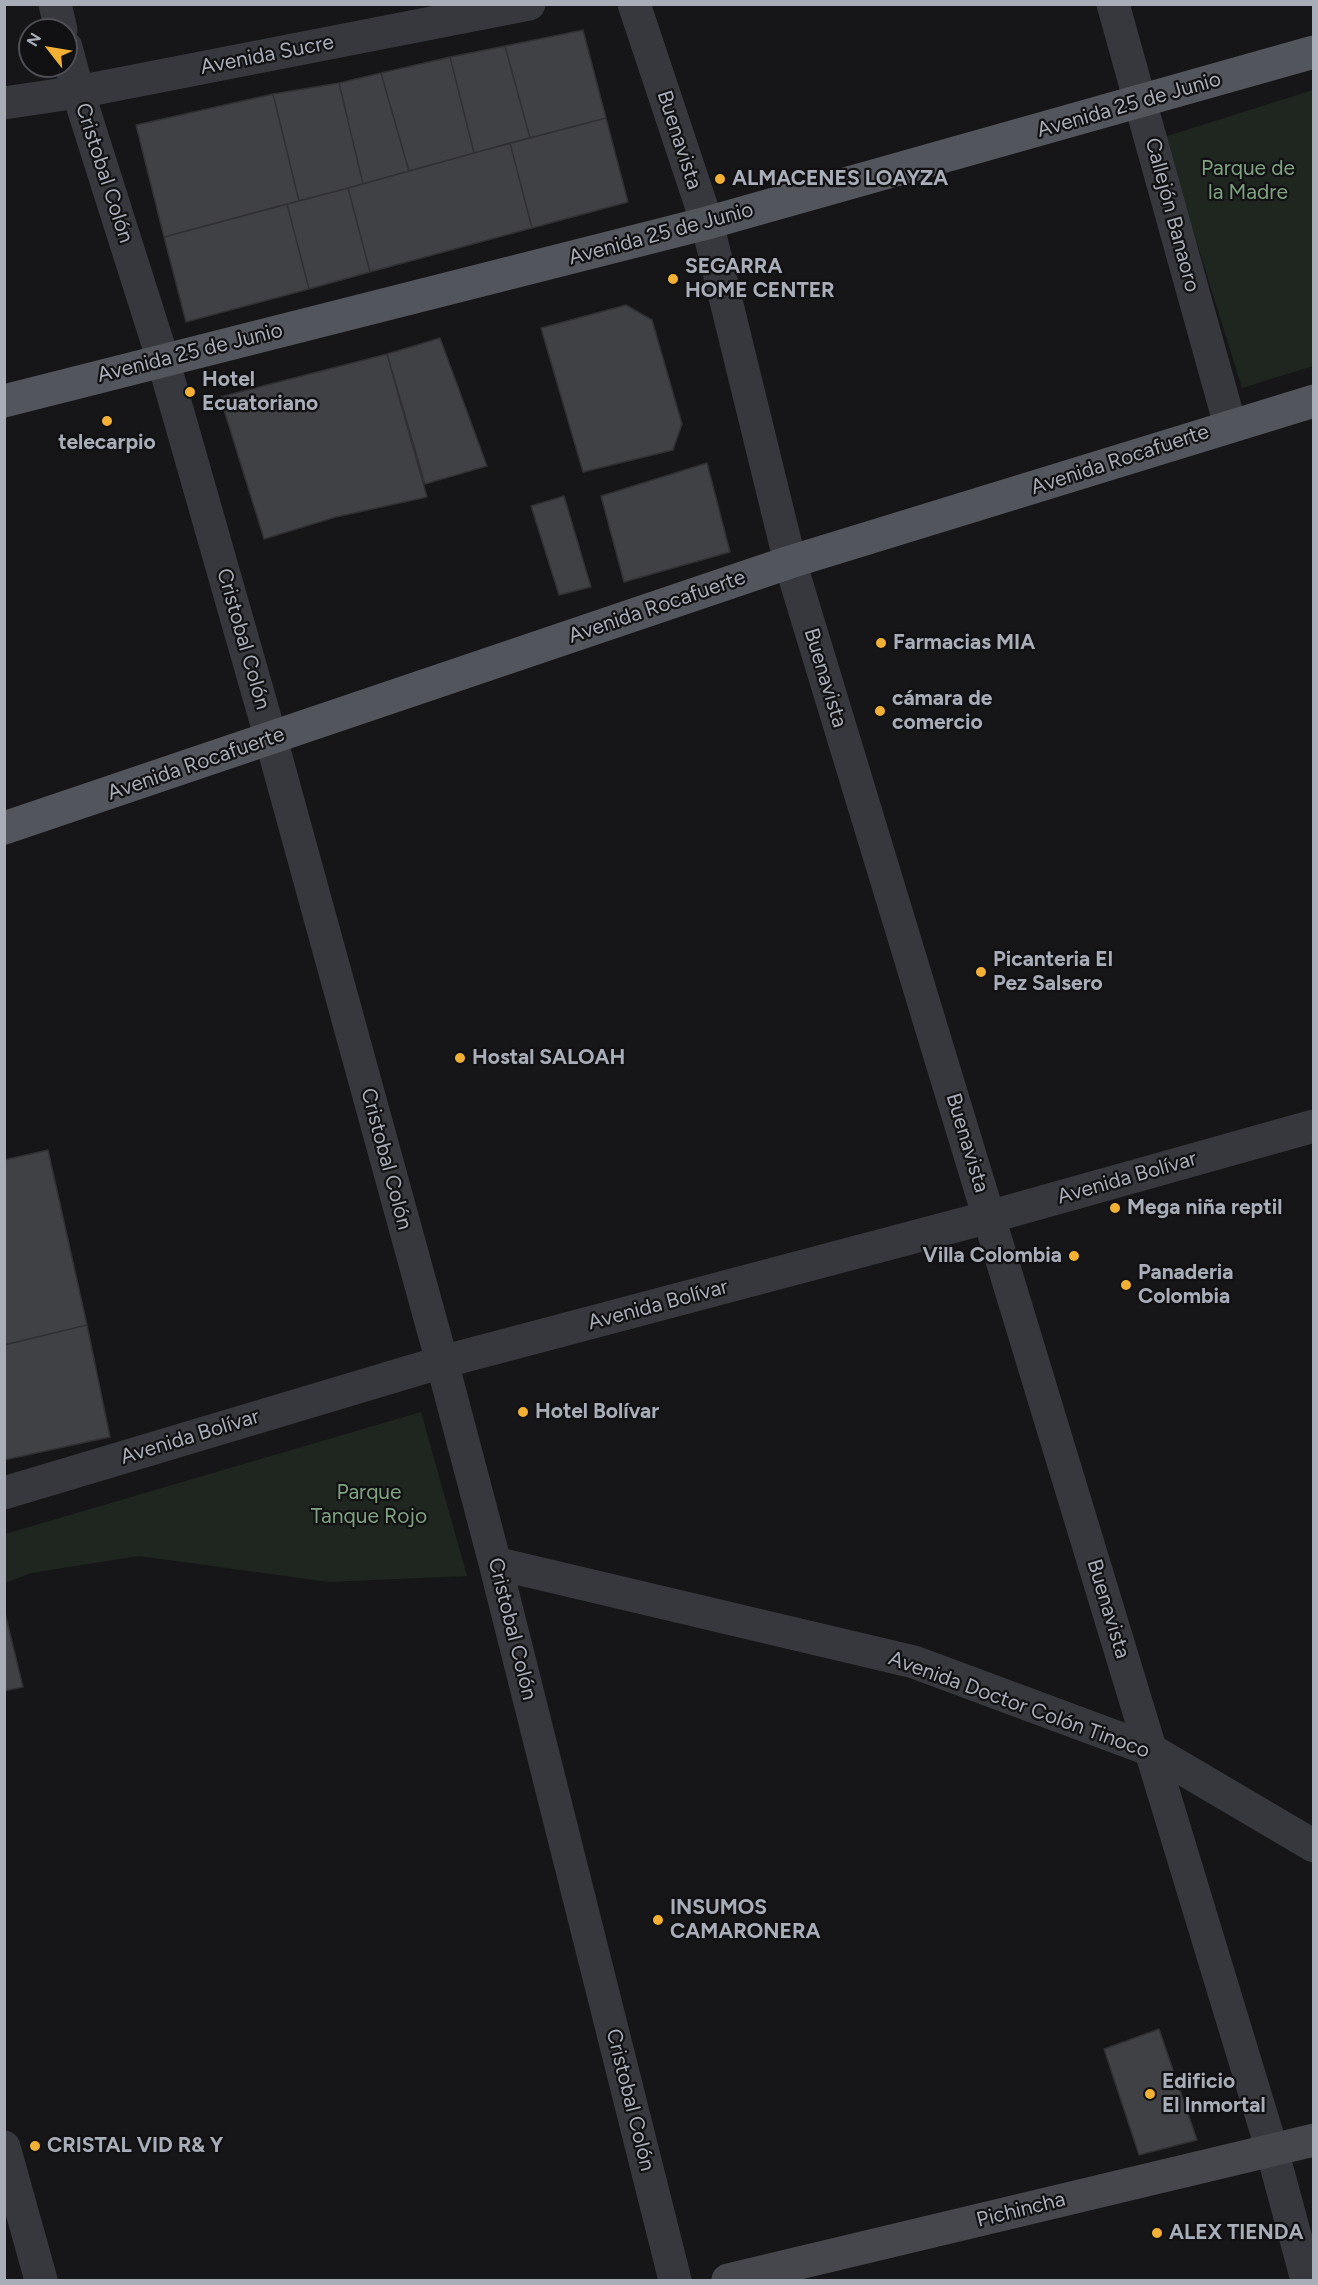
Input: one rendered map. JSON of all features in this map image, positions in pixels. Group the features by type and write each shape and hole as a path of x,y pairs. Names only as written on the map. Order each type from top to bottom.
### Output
{"main road":[{"name":"Avenida 25 de Junio","path":"4,401 706,224 1314,52"},
{"name":"Avenida Rocafuerte","path":"4,828 790,562 1314,401"},
{"name":"Pichincha","path":"728,2280 1314,2140"}],"street":[{"name":"Avenida Sucre","path":"4,103 78,92 529,4"},
{"name":"Buenavista","path":"634,4 706,224 790,562 1272,2150 1307,2280"},
{"name":"Callejón Banaoro","path":"1113,4 1230,425"},
{"name":"Cristobal Colón","path":"74,78 163,360 271,739 442,1362 495,1563 675,2280"},
{"name":"Avenida Bolívar","path":"4,1492 442,1362 989,1217 1314,1126"},
{"name":"Avenida Doctor Colón Tinoco","path":"495,1563 914,1662 1151,1750 1314,1846"},
{"path":"4,2147 41,2280"}],"green space":[{"name":"Parque de la Madre","path":"1313,90 1313,366 1242,388 1164,137"},
{"name":"Parque Tanque Rojo","path":"421,1412 467,1576 329,1582 139,1556 31,1573 5,1583 5,1534"}],"building":[{"path":"583,30 606,118 530,138 505,46"},
{"path":"505,46 530,138 474,153 450,57"},
{"path":"450,57 474,153 409,171 381,73"},
{"path":"381,73 409,171 363,184 339,83"},
{"path":"339,83 363,184 299,201 273,94"},
{"path":"273,94 299,201 164,237 136,125"},
{"path":"606,118 628,202 532,228 510,143"},
{"path":"510,143 532,228 370,272 348,188"},
{"path":"348,188 370,272 309,289 287,204"},
{"path":"287,204 309,289 186,322 164,237"},
{"path":"626,305 652,320 682,424 673,450 583,472 541,328"},
{"path":"440,338 487,466 425,484 387,354"},
{"path":"387,354 427,497 336,517 264,539 220,397"},
{"path":"707,463 730,552 624,582 601,496"},
{"path":"564,496 591,587 559,595 531,506"},
{"path":"48,1150 87,1325 4,1345 4,1160"},
{"path":"87,1325 110,1437 4,1460 4,1345"},
{"path":"4,1609 23,1687 4,1691"},
{"name":"Edificio El Inmortal","path":"1159,2029 1197,2140 1139,2155 1104,2049"}],"place":[{"name":"ALMACENES LOAYZA","path":"720,179"},
{"name":"SEGARRA HOME CENTER","path":"673,279"},
{"name":"Hotel Ecuatoriano","path":"190,392"},
{"name":"telecarpio","path":"107,421"},
{"name":"Farmacias MIA","path":"881,643"},
{"name":"cámara de comercio","path":"880,711"},
{"name":"Picanteria El Pez Salsero","path":"981,972"},
{"name":"Hostal SALOAH","path":"460,1058"},
{"name":"Mega niña reptil","path":"1115,1208"},
{"name":"Villa Colombia","path":"1074,1256"},
{"name":"Panaderia Colombia","path":"1126,1285"},
{"name":"Hotel Bolívar","path":"523,1412"},
{"name":"INSUMOS CAMARONERA","path":"658,1920"},
{"name":"Edificio El Inmortal","path":"1150,2094"},
{"name":"CRISTAL VID R& Y","path":"35,2146"},
{"name":"ALEX TIENDA","path":"1157,2233"}]}
